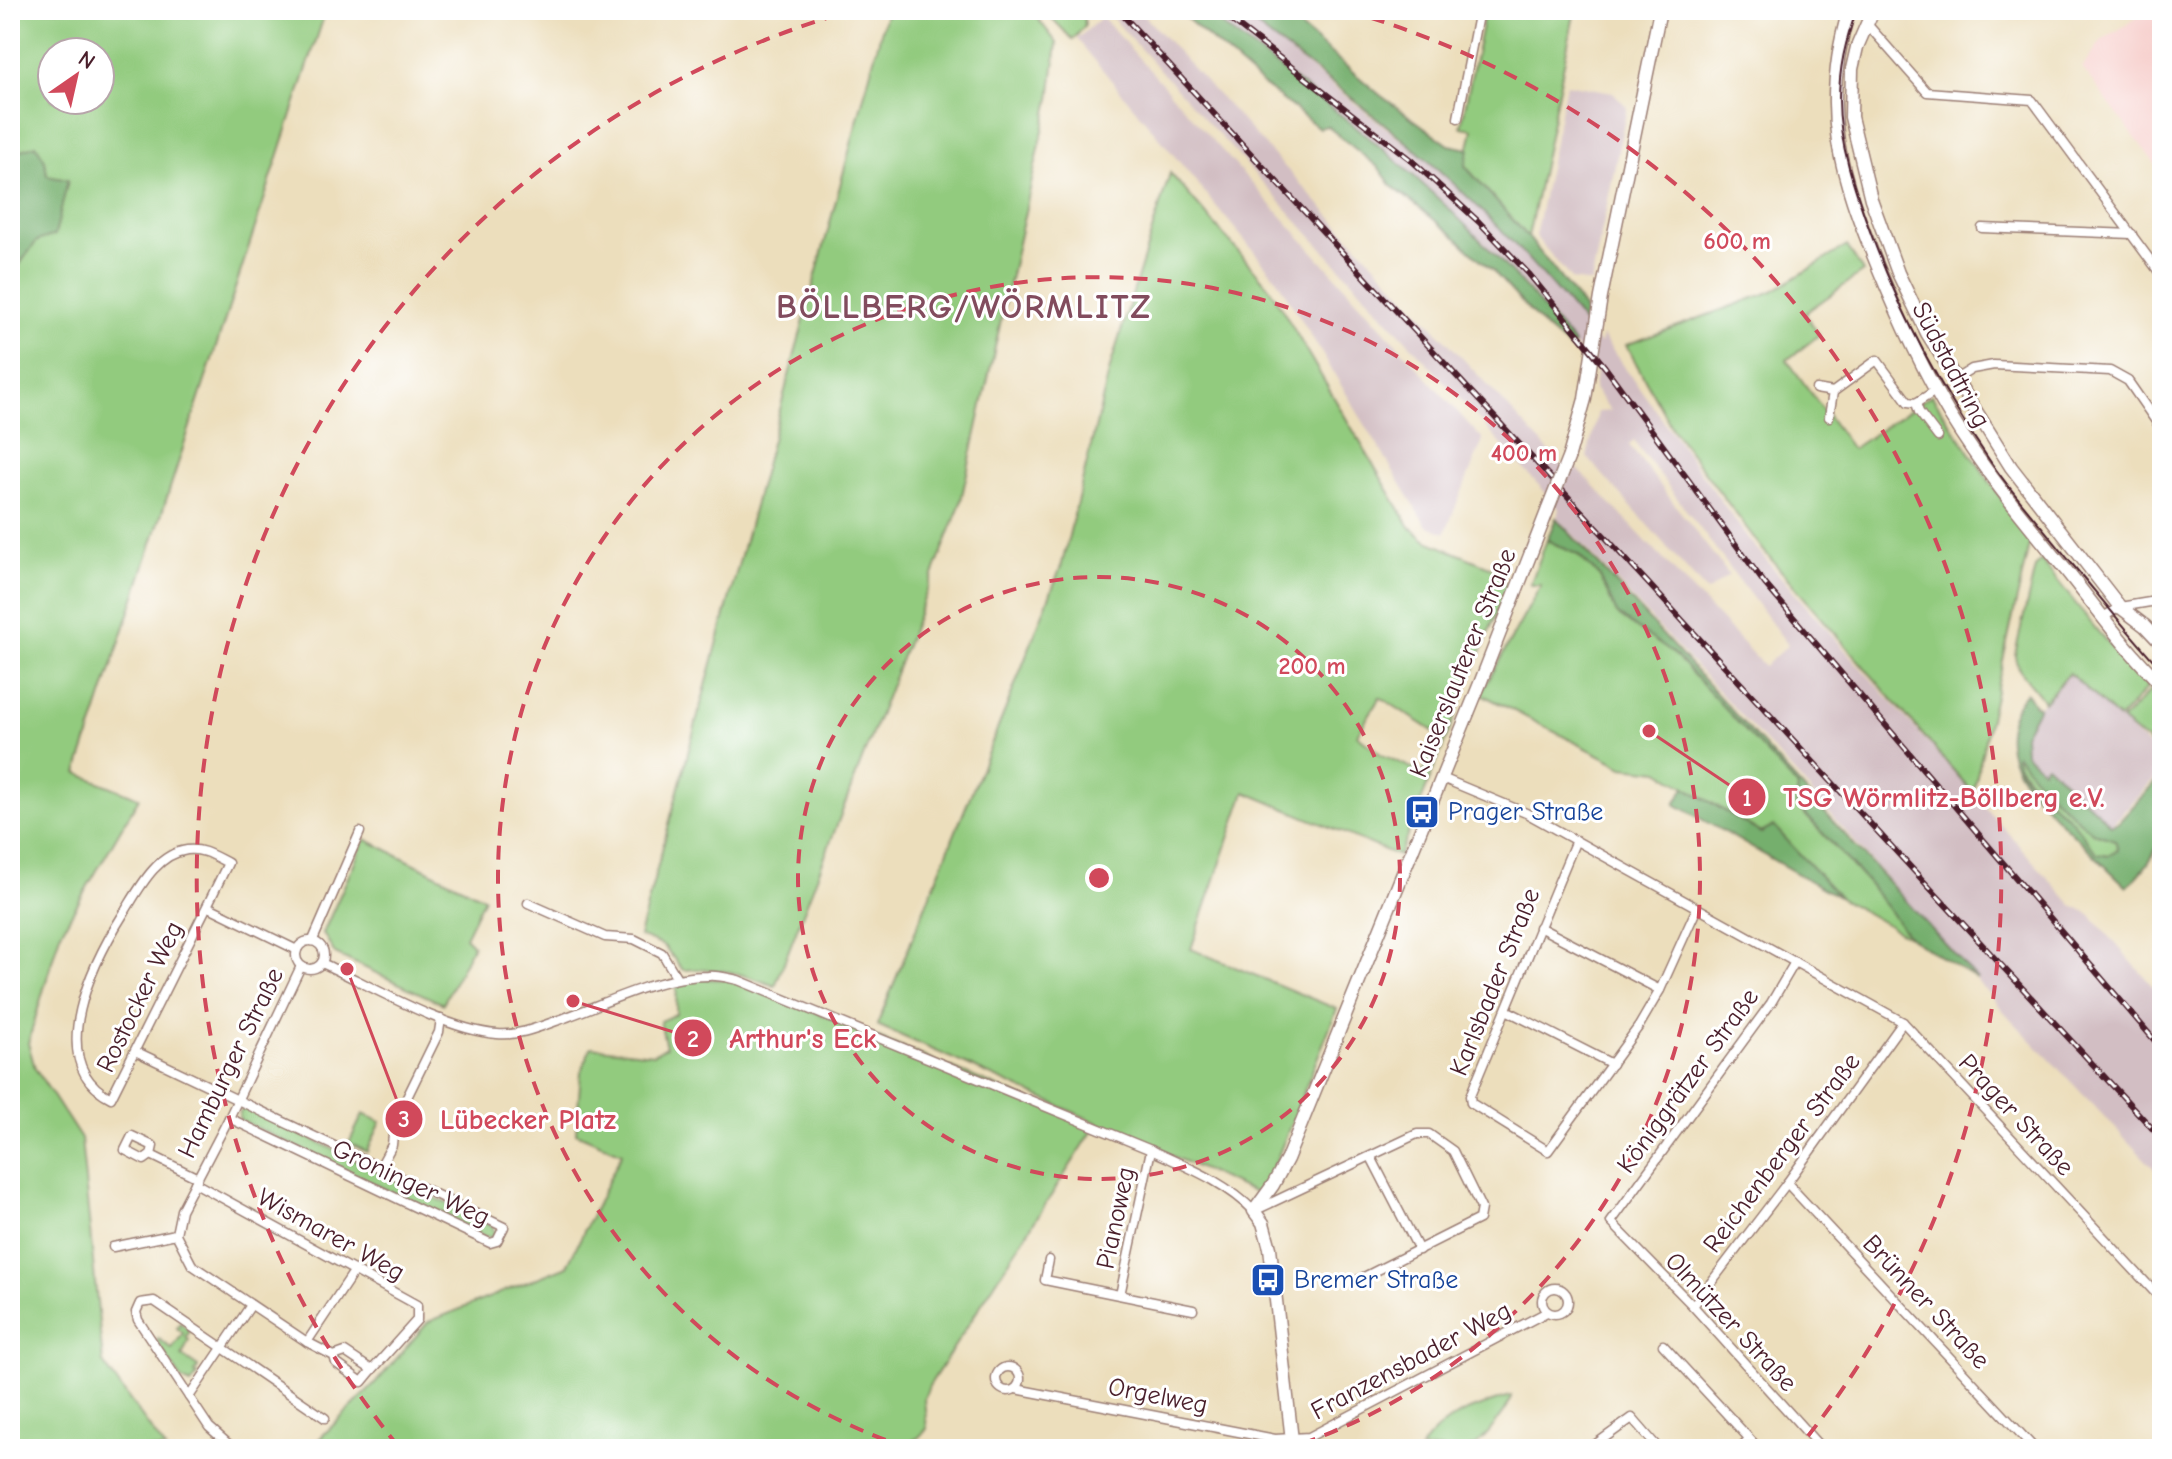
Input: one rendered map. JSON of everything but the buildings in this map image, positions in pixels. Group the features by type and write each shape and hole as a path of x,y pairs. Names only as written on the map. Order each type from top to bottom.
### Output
{"street":[{"path":"1458,118 1479,10"},
{"name":"Kaiserslauterer Straße","path":"1254,1211 1287,1159 1569,456 1585,399 1601,297 1660,10"},
{"name":"Südstadtring","path":"1849,10 1839,46 1834,84 1840,159 1859,219 1910,344 1935,391 1986,470 2132,655 2162,685"},
{"name":"Südstadtring","path":"1873,10 1852,69 1851,117 1861,163 1898,273 1927,333 2011,467 2120,607 2162,644"},
{"path":"2158,10 2162,16"},
{"path":"1867,24 1927,92 2032,100 2162,276"},
{"path":"1982,228 2132,234"},
{"path":"1829,417 1833,392 1877,360 1904,399 1916,403"},
{"path":"1956,379 1972,369 1994,365 2110,371 2128,381 2162,430"},
{"path":"1816,389 1833,392"},
{"path":"1916,403 1935,391"},
{"path":"1916,403 1938,437"},
{"path":"2103,617 2120,607 2162,600"},
{"name":"Prager Straße","path":"1442,778 1526,813 1903,1022 2162,1300"},
{"path":"313,940 360,832"},
{"name":"Karlsbader Straße","path":"1576,840 1470,1096 1471,1103 1548,1151 1639,1026 1660,990 1697,908"},
{"name":"Rostocker Weg","path":"186,850 205,851 228,863 207,906 111,1098 101,1093 89,1080 79,1058 78,1027 81,1000 110,935 148,876 166,858 186,850"},
{"path":"528,903 605,937 634,939 662,953 677,978"},
{"name":"Rostocker Weg","path":"207,906 297,950"},
{"path":"1539,927 1660,990"},
{"path":"313,940 322,946 324,954 322,963 307,969 296,957 297,950 306,941 313,940"},
{"name":"Königgrätzer Straße","path":"1611,1222 1771,1003 1795,962"},
{"path":"322,963 470,1030 513,1034 677,978 710,975 738,980 1151,1150 1232,1191 1263,1223 1270,1248 1293,1444"},
{"name":"Hamburger Straße","path":"176,1234 181,1210 229,1118 301,966"},
{"path":"1506,1010 1612,1064"},
{"path":"380,1167 392,1145 394,1124 439,1032 441,1019"},
{"name":"Reichenberger Straße","path":"1693,1306 1787,1183 1903,1022"},
{"name":"Groninger Weg","path":"135,1051 504,1227 497,1241 490,1243 229,1118"},
{"path":"1254,1211 1417,1134 1429,1134 1453,1151 1481,1208 1479,1219 1352,1283"},
{"name":"Pianoweg","path":"1120,1295 1151,1150"},
{"name":"Hamburger Straße","path":"151,1155 196,1180"},
{"path":"1371,1157 1419,1250"},
{"name":"Wismarer Weg","path":"196,1180 417,1305 417,1320 372,1370"},
{"name":"Brünner Straße","path":"1787,1183 2035,1449"},
{"name":"Olmützer Straße","path":"1611,1222 1693,1306 1822,1449"},
{"path":"113,1247 176,1234 192,1265 307,1342 334,1356 336,1363 362,1382 372,1370 345,1352 334,1356"},
{"name":"Pianoweg","path":"1049,1260 1045,1280 1193,1310"},
{"path":"307,1342 355,1270"},
{"path":"234,1449 209,1427 138,1320 136,1312 140,1303 154,1301 325,1418"},
{"path":"189,1397 251,1305"},
{"name":"Franzensbader Weg","path":"1293,1444 1547,1312"},
{"path":"1663,1345 1759,1449"},
{"name":"Orgelweg","path":"1016,1389 1293,1444"},
{"path":"1589,1449 1632,1418 1659,1449"},
{"path":"1739,1449 1749,1439"}],"shaded area":[{"path":"1105,10 1139,10 1571,475 1575,466 1764,666 1788,645 1634,441 1629,445 1729,575 1707,592 1587,457 1598,412 1611,411 1594,389 1596,372 1531,292 1482,240 1345,119 1202,10 1235,10 1431,163 1489,217 1540,271 1600,344 1602,336 1750,541 2072,905 2090,914 2162,997 2162,1177 2008,1016 1796,775 1557,517 1559,509 1544,491"},
{"path":"2149,10 2162,25 2162,173 2082,68 2101,41"},
{"path":"1102,17 1483,440 1445,533 1426,525 1276,278 1077,39"},
{"path":"1566,84 1613,92 1627,107 1591,283 1572,280 1535,236"},
{"path":"2069,673 2162,759 2162,770 2111,825 2047,765 2042,769 2025,753 2024,734 2039,707"}],"green space":[{"path":"10,10 326,10 77,773 139,798 60,934 28,1043 35,1068 81,1139 103,1363 165,1449 10,1449 10,271 16,270 61,204 68,180 47,177 45,160 13,153 10,157"},
{"path":"887,10 1031,10 1057,43 1050,99 960,505 775,986 730,972 683,970 664,946 639,936"},
{"path":"1044,10 1074,10 1084,18 1085,25 1073,40"},
{"path":"1177,10 1202,10 1373,141 1466,225 1574,344 1569,348 1545,328 1494,272 1392,186 1379,168 1327,126 1319,128 1262,84"},
{"path":"1235,10 1280,10 1380,95 1449,145 1469,149 1465,166 1528,237 1584,308 1587,327 1513,242 1432,164"},
{"path":"1485,10 1575,10 1528,237 1465,166 1473,129 1461,127"},
{"path":"36,145 45,160 47,176 68,180 55,235 37,241 15,270 10,271 10,157"},
{"path":"1170,173 1269,287 1410,527 1425,540 1497,570 1507,587 1399,856 1245,792 1191,949 1337,1009 1262,1196 877,1025 1062,564 1111,364","holes":["1380,697 1439,735 1423,773 1382,755 1357,735"]},
{"path":"1847,246 1863,272 1805,313 1819,335 1787,360 1852,449 1931,395 2030,541 1973,793 1764,551 1673,430 1626,345 1773,291"},
{"path":"1556,518 1977,979 1910,938 1869,884 1796,804 1798,787 1675,655 1617,614 1600,577 1578,555 1547,540"},
{"path":"1547,540 1578,555 1600,577 1617,614 1675,655 1798,787 1796,805 1869,884 1910,938 1840,898 1774,827 1762,833 1659,771 1623,767 1481,694 1541,585 1530,585"},
{"path":"2041,560 2100,634 2148,687 2119,719 2069,673 2044,702 2018,667 2015,654 2035,568"},
{"path":"2151,690 2162,700 2162,754 2121,721"},
{"path":"2026,692 2034,705 2039,707 2024,734 2025,753 2042,769 2046,764 2111,825 2119,822 2162,774 2162,823 2156,849 2150,861 2127,887 2024,781 2010,748 2009,731 2014,712","holes":["2016,754 2040,784 2094,833 2115,840 2118,849 2108,855 2097,853 2073,822 2029,782 2017,763"]},
{"path":"2017,753 2040,784 2094,833 2115,840 2118,849 2108,855 2097,853 2072,821 2027,776 2016,760"},
{"path":"1685,787 1761,833 1774,826 1840,898 1675,804"},
{"path":"365,839 484,898 465,937 473,945 443,1004 335,954 323,933"},
{"path":"677,978 738,980 1095,1127 929,1386 924,1399 927,1429 918,1438 894,1449 309,1449 374,1385 428,1322 567,1266 622,1153 576,1133 581,1072 591,1047 653,1054 666,1047 660,1021 676,1014"},
{"path":"249,1109 492,1225 495,1234 485,1237 240,1120 239,1113"},
{"path":"363,1114 381,1122 367,1152 349,1143"},
{"path":"180,1323 190,1331 182,1356 198,1367 195,1373 198,1375 191,1384 182,1380 157,1342 158,1338 172,1349 183,1333 177,1328"},
{"path":"1511,1396 1505,1410 1479,1443 1464,1450 1420,1449 1439,1428 1460,1414"}],"tram line":[{"path":"1857,10 1846,42 1840,76 1842,133 1859,201 1896,294 1940,381 1992,464 2162,670"}],"railway":[{"path":"1118,10 2162,1139"},
{"path":"1218,10 1411,160 1479,222 1529,274 1605,367 1765,584 2162,1049"}],"place":[{"name":"TSG Wörmlitz-Böllberg e.V.","path":"1649,731"},
{"name":"Prager Straße","path":"1422,812"},
{"name":"Lübecker Platz","path":"347,969"},
{"name":"Arthur's Eck","path":"573,1001"},
{"name":"Bremer Straße","path":"1268,1280"}],"district":[{"name":"BÖLLBERG/WÖRMLITZ","path":"964,307"}]}
